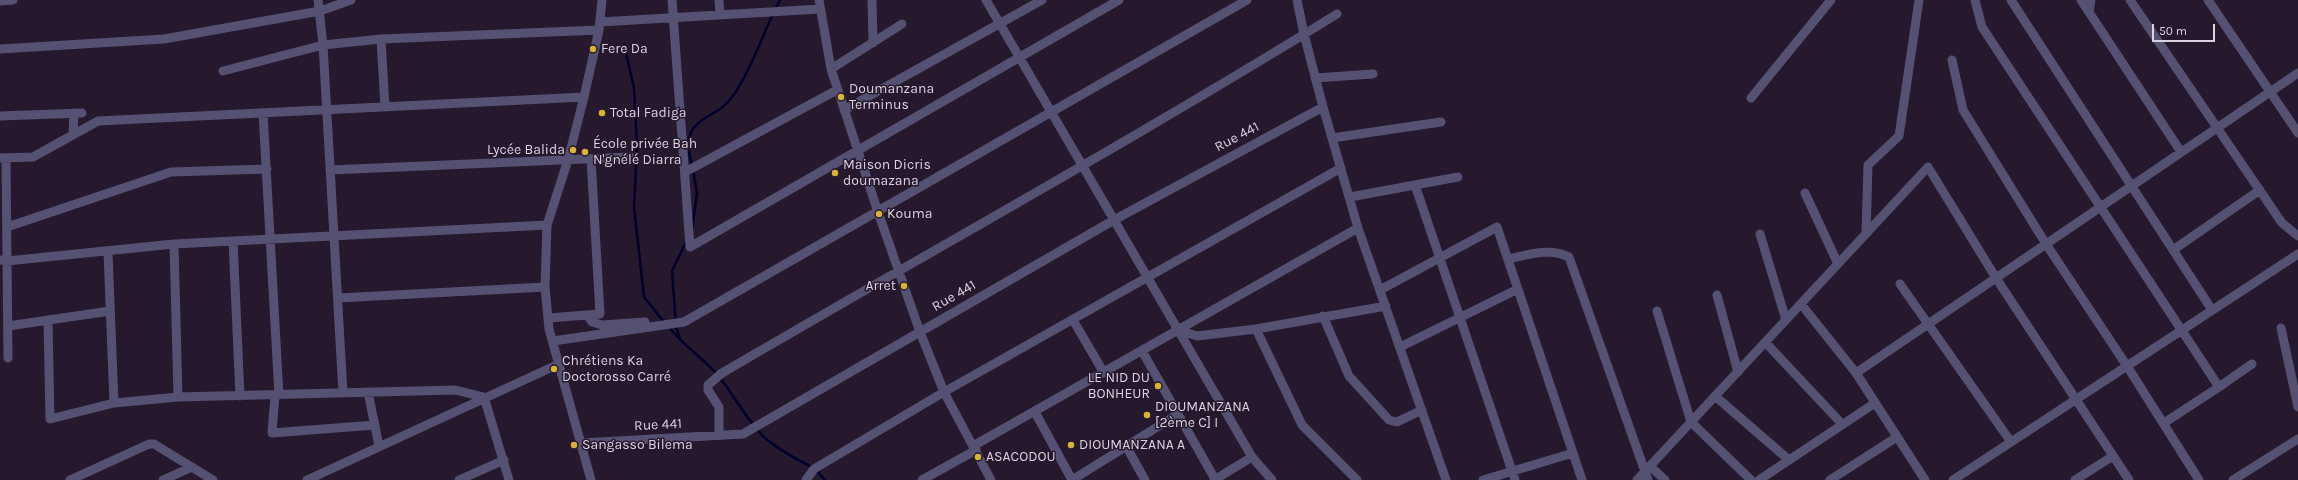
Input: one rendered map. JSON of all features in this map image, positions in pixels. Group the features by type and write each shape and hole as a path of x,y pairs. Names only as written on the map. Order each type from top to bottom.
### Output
{"street":[{"path":"0,1 13,0"},
{"path":"318,0 323,45 343,393"},
{"path":"0,49 164,39 320,11 351,0"},
{"path":"591,480 548,318 545,287 546,225 568,160 584,97 600,26 602,0"},
{"path":"672,0 690,247 1119,0"},
{"path":"719,0 720,14"},
{"path":"872,0 873,43"},
{"path":"986,0 1252,458 1272,480"},
{"path":"844,110 1042,0"},
{"path":"553,341 684,322 1052,113 1247,0"},
{"path":"1297,0 1315,78 1358,228 1446,480"},
{"path":"1751,98 1831,0"},
{"path":"1866,234 1868,165 1899,136 1919,0"},
{"path":"1975,0 1982,27 2099,208 2219,387"},
{"path":"2010,0 2212,310"},
{"path":"2081,0 2181,152"},
{"path":"2089,12 2091,0"},
{"path":"2130,0 2282,223 2298,236"},
{"path":"2208,0 2298,133"},
{"path":"223,70 323,45 382,39 600,26 673,17 784,11 820,4 831,69 837,90 878,212 900,269 920,332 944,392 991,480"},
{"path":"719,435 719,407 708,390 708,385 722,374 900,269 1083,167 1337,14"},
{"path":"831,69 902,24"},
{"path":"382,39 385,107"},
{"path":"1952,60 1964,110 2046,244 2164,423 2199,480"},
{"path":"1856,373 2298,73"},
{"path":"1315,78 1373,74"},
{"path":"685,172 837,90"},
{"path":"8,358 4,346 8,326 4,300 4,261 7,226 3,158 33,157 98,121 584,97"},
{"name":"Rue 441","path":"582,443 743,434 1114,220 1323,107"},
{"path":"0,116 78,113 74,134"},
{"path":"263,113 277,395 272,432 375,425"},
{"path":"1332,138 1441,122"},
{"path":"330,170 630,157"},
{"path":"548,318 600,314 591,159"},
{"path":"1637,480 1648,472 1691,422 1928,167 1996,278 2129,480"},
{"path":"806,480 814,468 944,392 1341,168"},
{"path":"7,226 171,172 266,169"},
{"path":"1350,197 1458,177"},
{"path":"1415,185 1513,476"},
{"path":"2173,250 2260,190"},
{"path":"1805,193 1838,264"},
{"path":"4,261 108,252 174,244 546,225"},
{"path":"1380,290 1497,227 1582,480"},
{"path":"922,480 1035,412 1358,228"},
{"path":"1760,234 1786,320"},
{"path":"233,241 240,396"},
{"path":"174,244 178,397"},
{"path":"1508,259 1547,251 1561,253 1569,257 1648,472 1665,480"},
{"path":"108,252 114,403"},
{"path":"1953,480 2298,254"},
{"path":"1900,284 1929,323 2011,442"},
{"path":"338,298 545,287"},
{"path":"1400,347 1518,289"},
{"path":"1717,295 1738,372"},
{"path":"1801,304 1856,373 1925,480"},
{"path":"1178,330 1198,336 1256,329 1386,306"},
{"path":"8,326 110,311"},
{"path":"1657,311 1691,422 1752,480"},
{"path":"587,315 592,322 602,324 645,322"},
{"path":"1323,316 1349,376 1389,420 1397,422 1422,410"},
{"path":"48,320 50,419 114,403 178,397 455,390 484,397"},
{"path":"1073,320 1104,373"},
{"path":"2281,328 2298,407"},
{"path":"1256,329 1302,425 1357,480"},
{"path":"1765,342 1842,424"},
{"path":"1142,351 1214,480 1252,458"},
{"path":"307,480 484,397 559,364"},
{"path":"2164,423 2252,364"},
{"path":"368,392 379,446"},
{"path":"1715,396 1789,460"},
{"path":"484,397 509,480"},
{"path":"1759,480 1875,403"},
{"path":"1035,412 1072,480 1178,414"},
{"path":"1835,479 1897,437"},
{"path":"2233,480 2298,438"},
{"path":"70,480 148,444 154,444 213,480"},
{"path":"1126,446 1146,480"},
{"path":"1483,480 1513,476 1573,453"},
{"path":"2075,480 2113,456"},
{"path":"459,480 504,460"},
{"path":"163,480 192,467"}],"waterway":[{"path":"775,10 780,0"},
{"path":"692,165 688,143 692,130 696,125 724,106 738,88 752,63 773,14"},
{"path":"624,44 634,88 637,146 634,207 644,297 664,322"},
{"path":"692,230 697,193 693,170"},
{"path":"680,339 676,327 672,271 686,242"},
{"path":"669,327 715,372 728,388 751,422 765,438 782,450 812,467"},
{"path":"816,470 825,480"}],"place":[{"name":"Fere Da","path":"593,49"},
{"name":"Doumanzana Terminus","path":"841,97"},
{"name":"Total Fadiga","path":"602,113"},
{"name":"Lycée Balida","path":"573,150"},
{"name":"École privée Bah N'gnélé Diarra","path":"585,152"},
{"name":"Maison Dicris doumazana","path":"835,173"},
{"name":"Kouma","path":"879,214"},
{"name":"Arret","path":"904,286"},
{"name":"Chrétiens Ka Doctorosso Carré","path":"554,369"},
{"name":"LE NID DU BONHEUR","path":"1158,386"},
{"name":"DIOUMANZANA [2ème C] I","path":"1147,415"},
{"name":"Sangasso Bilema","path":"574,445"},
{"name":"DIOUMANZANA A","path":"1071,445"},
{"name":"ASACODOU","path":"978,457"}]}
